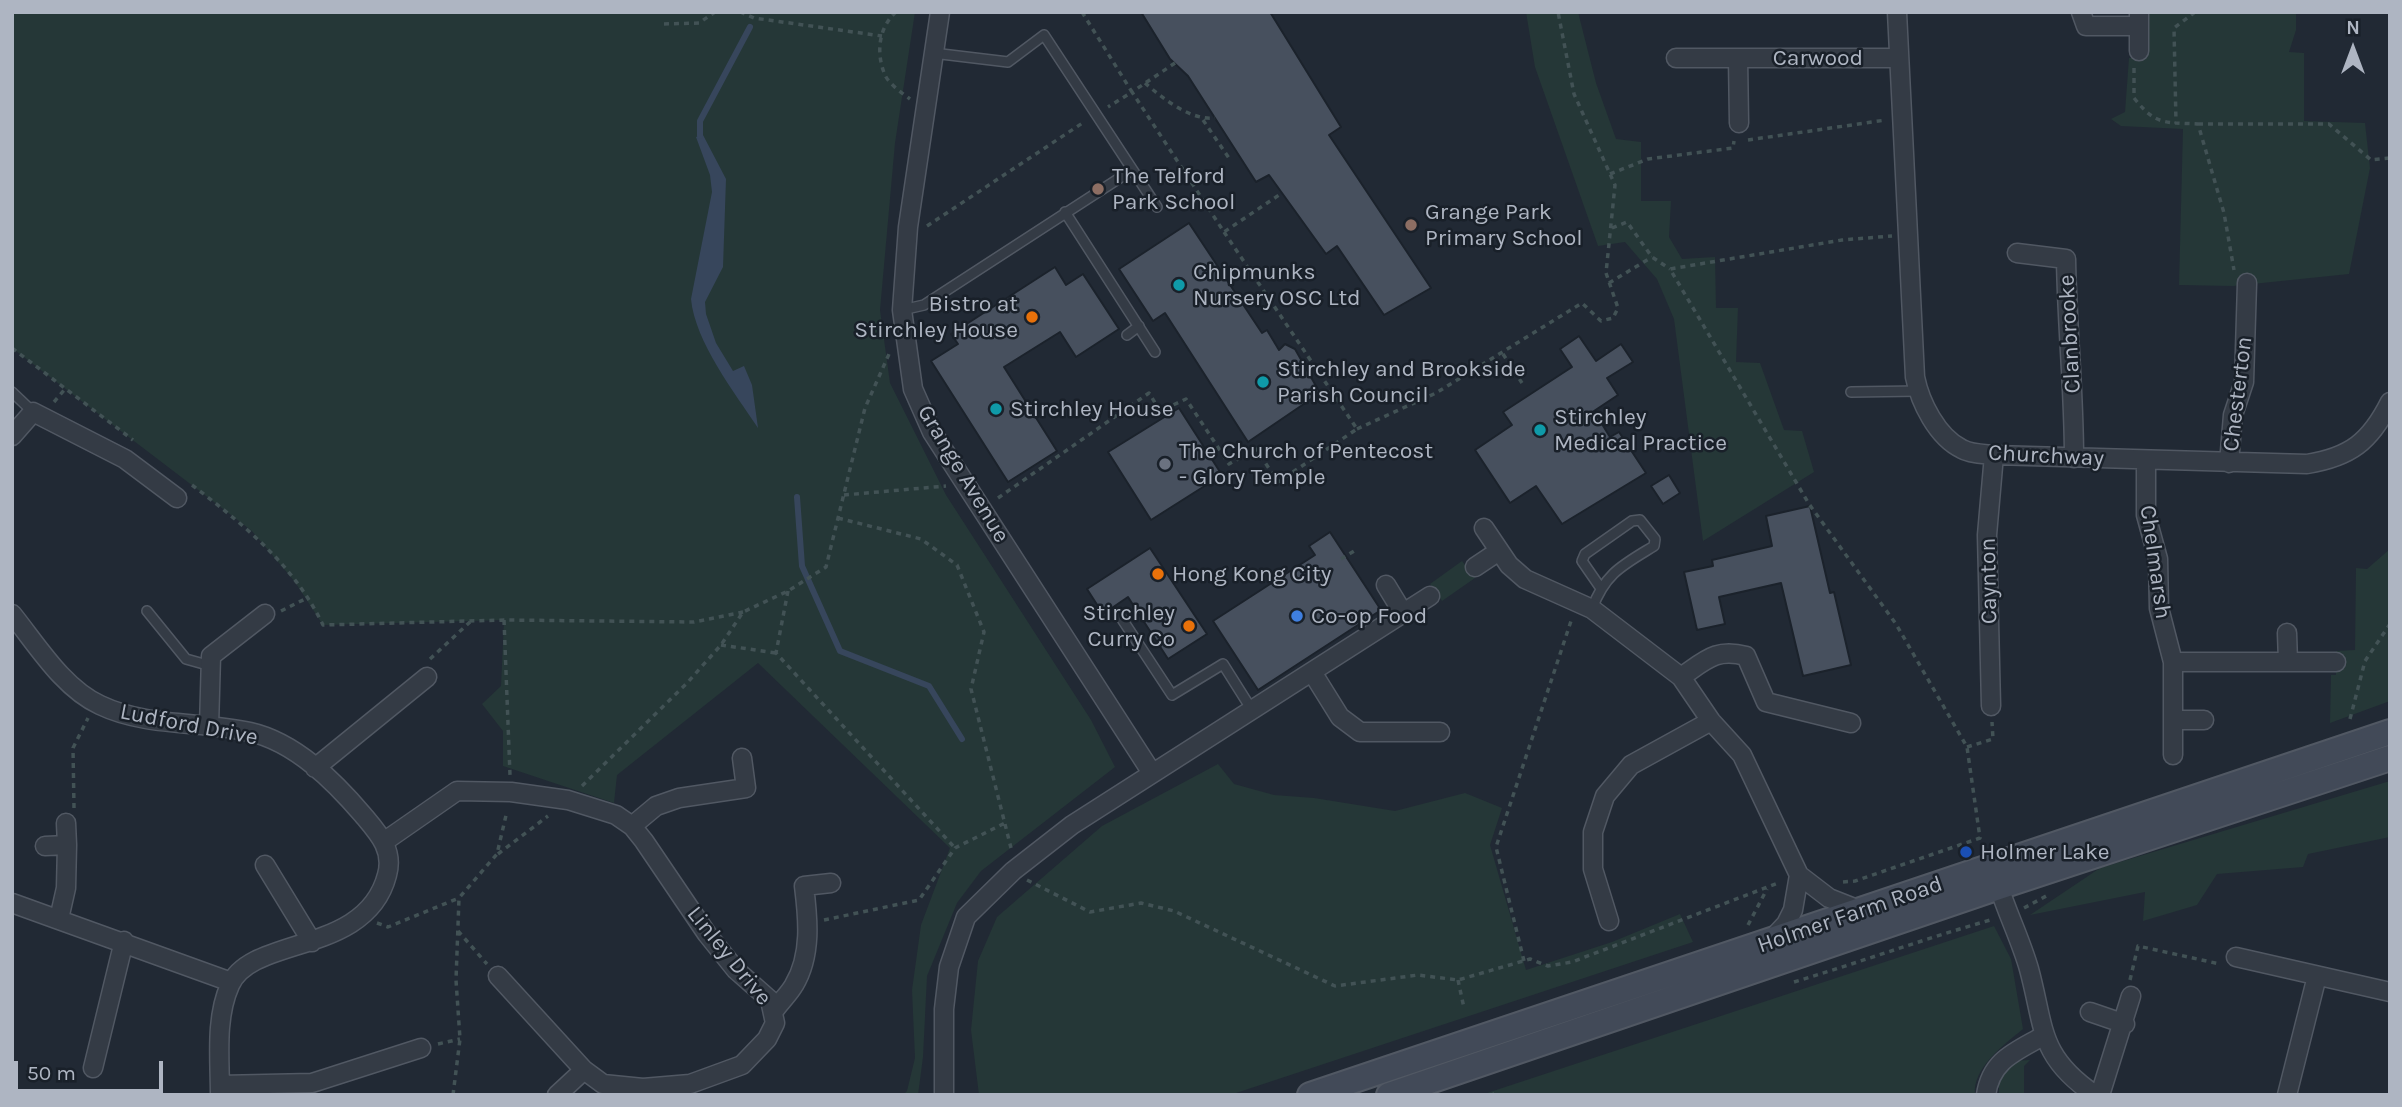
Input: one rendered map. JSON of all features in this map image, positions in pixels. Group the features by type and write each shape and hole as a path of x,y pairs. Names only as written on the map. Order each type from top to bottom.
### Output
{"street":[{"name":"Grange Avenue","path":"940,12 908,227 902,310 913,388 932,432 1152,773"},
{"name":"Churchway","path":"1897,12 1918,391 1935,425 1961,449 1994,456 2307,464 2344,454 2359,446 2390,402"},
{"path":"2081,12 2086,26 2139,19 2139,51"},
{"name":"Carwood","path":"1675,58 1899,58"},
{"path":"1738,58 1739,122"},
{"name":"Clanbrooke","path":"2017,253 2066,259 2067,343 2074,386 2074,458"},
{"name":"Chesterton","path":"2229,463 2233,415 2244,382 2247,283"},
{"path":"15,434 33,412 125,459 177,498"},
{"name":"Caynton","path":"1991,706 1987,535 1994,456"},
{"name":"Chelmarsh","path":"2146,460 2146,514 2158,559 2159,608 2173,662 2173,755"},
{"path":"1484,528 1499,551 1525,579 1592,609 1681,677 1711,721 1742,755 1772,811 1791,877 1793,910 1786,924 1768,943"},
{"path":"1475,567 1499,551"},
{"path":"1386,585 1403,613"},
{"path":"942,1093 949,967 966,918 1013,863 1430,596"},
{"name":"Ludford Drive","path":"12,614 73,687 96,703 123,716 252,732 295,752 339,788 385,841"},
{"path":"209,727 212,656 265,614"},
{"path":"2287,633 2288,662"},
{"path":"1681,677 1713,655 1728,652 1746,656 1766,702 1851,723"},
{"path":"2173,662 2336,662"},
{"path":"1312,672 1340,717 1360,732 1440,732"},
{"path":"315,768 427,677"},
{"path":"2173,720 2204,720"},
{"path":"1609,921 1593,869 1593,832 1605,796 1631,765 1711,721"},
{"name":"Holmer Farm Road","path":"1310,1095 1862,912 2390,732"},
{"path":"632,826 656,806 679,798 746,788 742,758"},
{"name":"Holmer Farm Road","path":"1389,1095 1999,887 2390,758"},
{"name":"Linley Drive","path":"385,841 457,791 511,792 568,800 616,816 632,826 707,934 736,970 770,1000 775,1023 767,1039 742,1065 691,1084 643,1088 603,1084 584,1070 498,976"},
{"path":"59,919 66,888 66,823"},
{"path":"385,841 390,865 383,892 363,917 312,942 250,964 230,982 220,1024 220,1090 312,1083 421,1048"},
{"path":"45,845 67,845"},
{"path":"265,865 312,942"},
{"path":"1791,877 1862,912"},
{"path":"774,1011 794,984 804,960 808,923 804,886 831,883"},
{"path":"1999,887 2028,968 2043,1036 2076,1082 2095,1095"},
{"path":"12,903 124,941 230,982"},
{"path":"93,1068 124,941"},
{"path":"2230,961 2390,992"},
{"path":"2287,1095 2317,976"},
{"path":"2100,1095 2125,1024 2130,992"},
{"path":"2091,1012 2125,1024"},
{"path":"1986,1095 1988,1079 1996,1066 2008,1054 2043,1036"},
{"path":"557,1095 584,1070"}],"lane":[{"path":"933,53 1008,62 1044,35 1157,207"},
{"path":"902,310 924,305 1132,170"},
{"path":"1065,212 1155,352"},
{"path":"1126,335 1139,327"},
{"path":"1851,393 1918,391"},
{"path":"12,392 33,412"},
{"path":"1592,609 1600,587 1620,567 1654,546 1655,539 1640,520 1632,521 1585,554 1582,561 1600,587"},
{"path":"147,611 186,659 211,666"},
{"path":"1120,615 1172,695 1223,664 1252,710"}],"path":[{"path":"664,24 699,23 715,12"},
{"path":"740,12 754,18 882,36"},
{"path":"886,12 887,22"},
{"path":"896,12 887,22 879,45 886,77 912,101"},
{"path":"1082,12 1224,232 1357,429"},
{"path":"998,498 1149,393 1160,411 1185,399 1229,464 1256,449 1278,482 1357,429 1436,393 1582,303 1601,321 1613,318 1618,308 1606,273 1616,198 1610,174 1574,93 1558,12"},
{"path":"2176,122 2174,27 2194,12"},
{"path":"2139,51 2133,54 2134,99 2160,122 2329,124 2371,160 2390,158"},
{"path":"923,230 1175,64"},
{"path":"1145,83 1158,94 1203,120 1231,161"},
{"path":"1610,174 1648,159 1733,148 1733,141 1774,139 1902,117"},
{"path":"1203,120 1215,118"},
{"path":"2199,124 2224,213 2235,274 2247,283"},
{"path":"1224,232 1282,193"},
{"path":"1612,228 1627,222 1652,257 1670,269 1809,504 1896,624 1967,747 1980,838 1855,881 1839,883"},
{"path":"1670,269 1842,240 1908,234"},
{"path":"1608,283 1652,257"},
{"path":"12,348 142,447"},
{"path":"186,481 252,531 309,597 323,625 505,620 694,622 743,612 788,591 826,567 865,408 891,349"},
{"path":"1503,354 1522,383"},
{"path":"844,495 948,485"},
{"path":"838,518 921,539 957,565 984,632 971,689 1013,863 1090,912 1140,903 1174,911 1335,986 1418,975 1458,981 1530,959 1548,966 1572,962 1791,877"},
{"path":"1341,559 1354,551"},
{"path":"776,653 788,591"},
{"path":"265,614 287,610 309,597"},
{"path":"575,794 593,772 687,684 721,645 743,612"},
{"path":"1524,961 1496,846 1574,615"},
{"path":"498,854 511,792 505,620"},
{"path":"427,677 426,663 471,621"},
{"path":"2350,719 2365,661 2390,624"},
{"path":"721,645 776,653 955,848"},
{"path":"66,823 75,805 74,747 96,703"},
{"path":"1967,747 1993,739 1991,706"},
{"path":"363,917 388,927 459,898 498,854 558,809"},
{"path":"808,923 919,900 955,848 1005,823"},
{"path":"453,1095 460,1039 456,981 459,898"},
{"path":"1793,982 1869,960 1920,940 1998,918"},
{"path":"457,931 498,976"},
{"path":"2130,992 2138,946 2230,961"},
{"path":"1458,981 1464,1008"}],"shaded area":[{"path":"12,12 915,12 895,143 880,310 890,383 946,495 1091,720 1115,767 981,871 957,903 927,976 923,1057 918,1095 903,1095 907,1091 915,1058 912,990 921,925 950,848 758,663 617,775 614,803 503,766 503,731 482,704 501,686 504,620 323,625 295,582 252,531 12,348"},
{"path":"1526,12 1578,12 1596,83 1616,139 1641,142 1641,201 1671,201 1669,237 1682,259 1715,257 1716,308 1738,308 1736,362 1760,363 1784,430 1802,431 1814,472 1703,541 1674,319 1657,279 1625,242 1598,246 1535,67"},
{"path":"2144,12 2296,12 2296,30 2289,52 2304,53 2304,121 2365,123 2370,168 2349,274 2233,286 2179,285 2183,129 2121,126 2111,119 2125,112 2129,58 2143,57"},
{"path":"2390,549 2390,701 2330,723 2331,675 2336,675 2336,651 2355,650 2356,568 2367,569"},
{"path":"1462,561 1475,578 1442,601 1430,584"},
{"path":"1218,764 1234,784 1274,795 1314,798 1395,811 1465,793 1502,808 1490,845 1526,970 1612,942 1680,914 1693,942 1230,1095 979,1095 971,1030 978,961 997,917 1102,826"},
{"path":"2390,781 2390,837 2308,854 2303,867 2217,874 2197,905 2143,921 2145,892 2030,915 2100,868"},
{"path":"1994,926 2011,959 2023,1029 1984,1066 1975,1085 1975,1095 1481,1095"},
{"path":"2030,1060 2024,1066 2024,1095 1999,1095 1999,1072 2013,1061"}],"water":[{"path":"703,135 726,179 723,267 705,302 706,314 716,343 733,371 744,366 752,385 758,428 717,366 694,315 691,299 712,192 710,175 696,137"}],"building":[{"name":"The Telford Park School","path":"1141,12 1270,12 1341,127 1329,135 1431,288 1384,315 1337,246 1326,254 1269,175 1256,182 1188,76 1170,59"},
{"path":"1189,223 1262,333 1267,330 1279,350 1285,344 1295,349 1320,393 1248,442 1165,313 1153,321 1119,269"},
{"name":"Stirchley House","path":"1055,267 1066,285 1083,274 1119,329 1076,357 1060,332 1004,367 1057,451 1008,482 931,361 958,344 951,334"},
{"name":"Stirchley Medical Practice","path":"1579,336 1596,361 1621,344 1633,362 1607,378 1618,395 1594,411 1610,437 1619,432 1646,473 1562,524 1536,486 1510,503 1475,450 1512,425 1503,412 1572,367 1560,349"},
{"name":"The Church of Pentecost - Glory Temple","path":"1179,408 1222,475 1151,520 1108,452"},
{"path":"1669,475 1680,493 1663,504 1651,486"},
{"path":"1810,506 1830,593 1834,592 1851,665 1803,676 1781,583 1719,597 1725,624 1697,630 1684,572 1713,566 1712,560 1772,546 1766,516"},
{"name":"Co-op Food","path":"1330,532 1381,610 1258,690 1213,621 1315,555 1309,546"},
{"path":"1150,548 1207,634 1168,659 1128,597 1103,614 1087,589"}],"waterway":[{"path":"700,136 700,121 750,27"},
{"path":"797,497 802,566 840,651 929,686 962,739"}],"place":[{"name":"The Telford Park School","path":"1098,189"},
{"name":"Grange Park Primary School","path":"1411,225"},
{"name":"Chipmunks Nursery OSC Ltd","path":"1179,285"},
{"name":"Bistro at Stirchley House","path":"1032,317"},
{"name":"Stirchley and Brookside Parish Council","path":"1263,382"},
{"name":"Stirchley House","path":"996,409"},
{"name":"Stirchley Medical Practice","path":"1540,430"},
{"name":"The Church of Pentecost - Glory Temple","path":"1165,464"},
{"name":"Hong Kong City","path":"1158,574"},
{"name":"Co-op Food","path":"1297,616"},
{"name":"Stirchley Curry Co","path":"1189,626"},
{"name":"Holmer Lake","path":"1966,852"}]}
